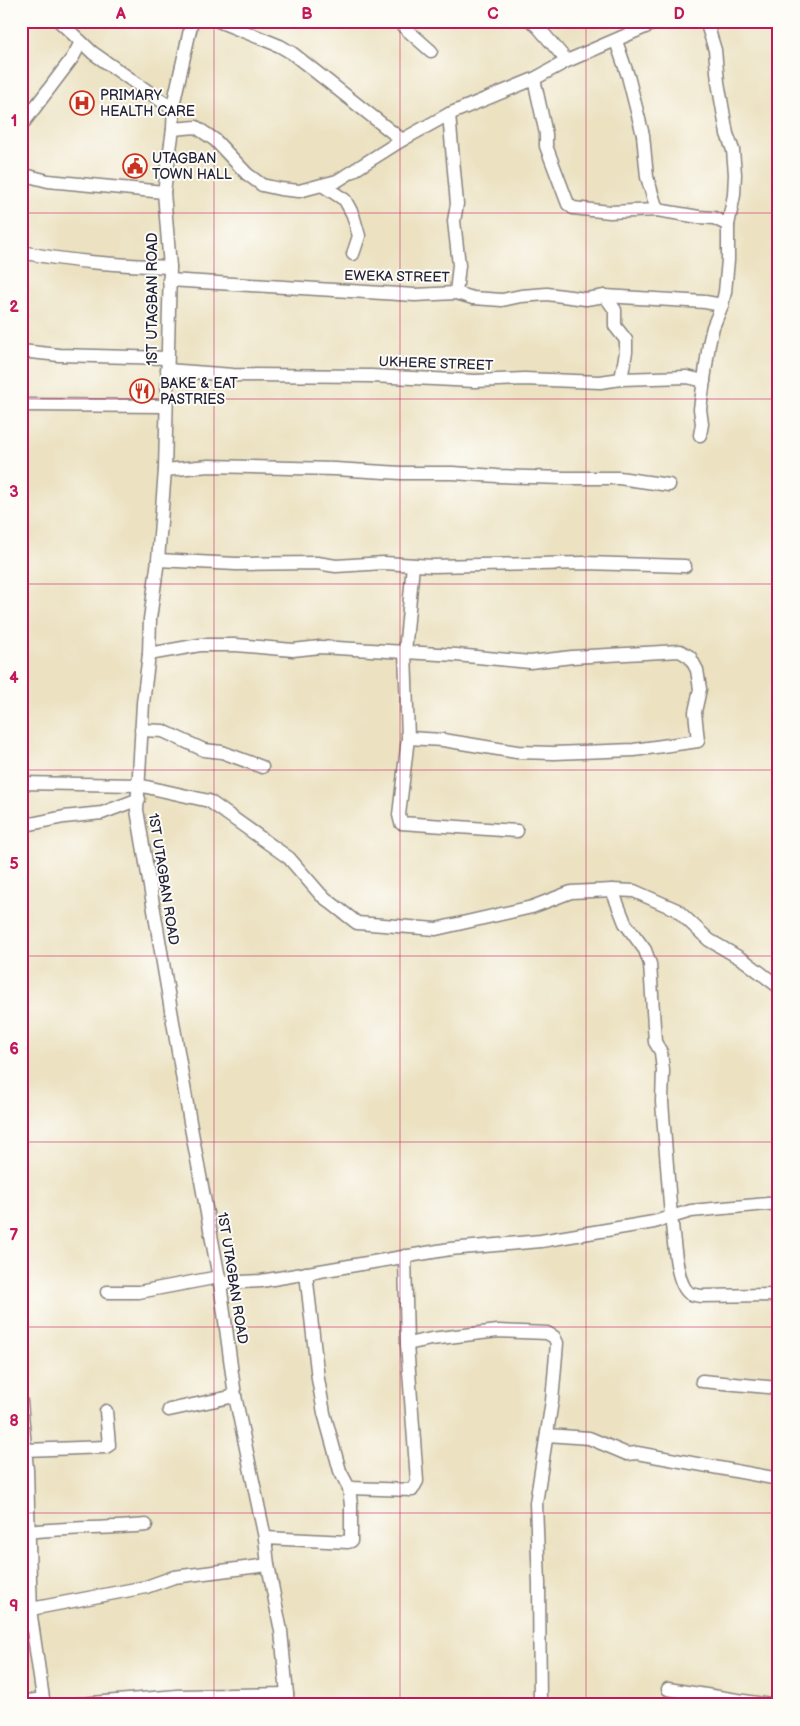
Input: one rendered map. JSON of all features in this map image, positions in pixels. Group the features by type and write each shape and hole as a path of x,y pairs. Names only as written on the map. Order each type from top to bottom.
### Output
{"street":[{"path":"59,21 93,53 173,109"},
{"name":"1ST UTAGBAN ROAD","path":"192,21 174,101 173,129 164,192 170,267 165,470 143,703 137,810 220,1280 235,1396 265,1538 268,1565 281,1631 287,1699"},
{"path":"218,21 280,46 303,59 336,89 402,140"},
{"path":"398,21 431,51"},
{"path":"531,21 567,61"},
{"path":"700,436 702,424 700,409 709,344 713,327 722,305 728,260 728,224 734,195 735,174 733,150 727,134 718,82 715,50 706,21"},
{"path":"173,129 196,127 215,140 247,174 262,185 280,189 299,190 337,181 402,140 449,114 534,79 567,61 616,41 652,23"},
{"path":"616,41 628,76 642,135 647,178 657,210"},
{"path":"21,126 26,111 73,57 81,42"},
{"path":"73,57 93,53"},
{"path":"534,79 546,134 546,146 568,204 573,208 610,212 657,210 714,218 728,224"},
{"path":"449,114 457,204 454,221 459,265 456,293"},
{"path":"21,174 48,181 164,192"},
{"path":"322,184 346,200 353,215 359,236 353,254"},
{"path":"21,252 102,264 170,267"},
{"name":"EWEKA STREET","path":"169,280 415,294 456,293 473,298 502,300 520,296 547,294 586,300 605,296 705,302 722,305"},
{"path":"605,296 615,310 615,326 626,340 626,352 621,379"},
{"name":"UKHERE STREET","path":"21,351 167,364 233,375 371,376 474,381 524,379 600,382 621,379 687,377 704,381"},
{"path":"21,405 166,406"},
{"path":"165,470 209,466 335,468 401,473 453,473 507,477 620,478 669,485"},
{"path":"158,560 236,564 317,563 336,566 585,563 684,566"},
{"path":"413,564 405,652 408,738 399,815 401,823 518,831"},
{"path":"149,654 200,644 293,650 320,647 456,655 530,662 572,657 680,651 690,657 697,670 700,689 696,712 698,741 634,750 554,753 517,752 443,740 408,738"},
{"path":"141,730 163,731 204,750 222,752 262,767"},
{"path":"21,783 138,785 209,801 289,858 321,895 357,923 436,929 532,907 571,892 634,891 677,910 709,940 745,961 779,987"},
{"path":"21,826 64,817 102,813 139,799"},
{"path":"612,890 625,923 645,950 650,964 655,1042 661,1052 663,1070 662,1102 671,1217 680,1278 684,1288 691,1294 701,1296 779,1295"},
{"path":"106,1292 139,1292 220,1280 261,1280 450,1248 541,1241 654,1222 691,1211 779,1203"},
{"path":"349,1488 412,1490 417,1482 407,1344 405,1256"},
{"path":"265,1538 348,1542 351,1540 349,1488 340,1471 324,1413 318,1379 306,1273"},
{"path":"407,1344 431,1339 498,1331 547,1333 554,1337 556,1343 552,1401 536,1503 540,1705"},
{"path":"702,1381 779,1388"},
{"path":"169,1410 235,1396"},
{"path":"21,1402 27,1470 28,1532 25,1559 28,1614 44,1702 21,1702"},
{"path":"25,1450 106,1447 109,1445 106,1411"},
{"path":"547,1435 589,1438 627,1454 637,1454 779,1479"},
{"path":"28,1532 50,1529 81,1530 146,1525"},
{"path":"28,1614 146,1587 174,1577 268,1565"},
{"path":"668,1689 770,1705"},
{"path":"68,1705 177,1696 287,1699"}],"place":[{"name":"PRIMARY HEALTH CARE","path":"82,103"},
{"name":"UTAGBAN TOWN HALL","path":"135,166"},
{"name":"BAKE & EAT PASTRIES","path":"142,391"}]}
